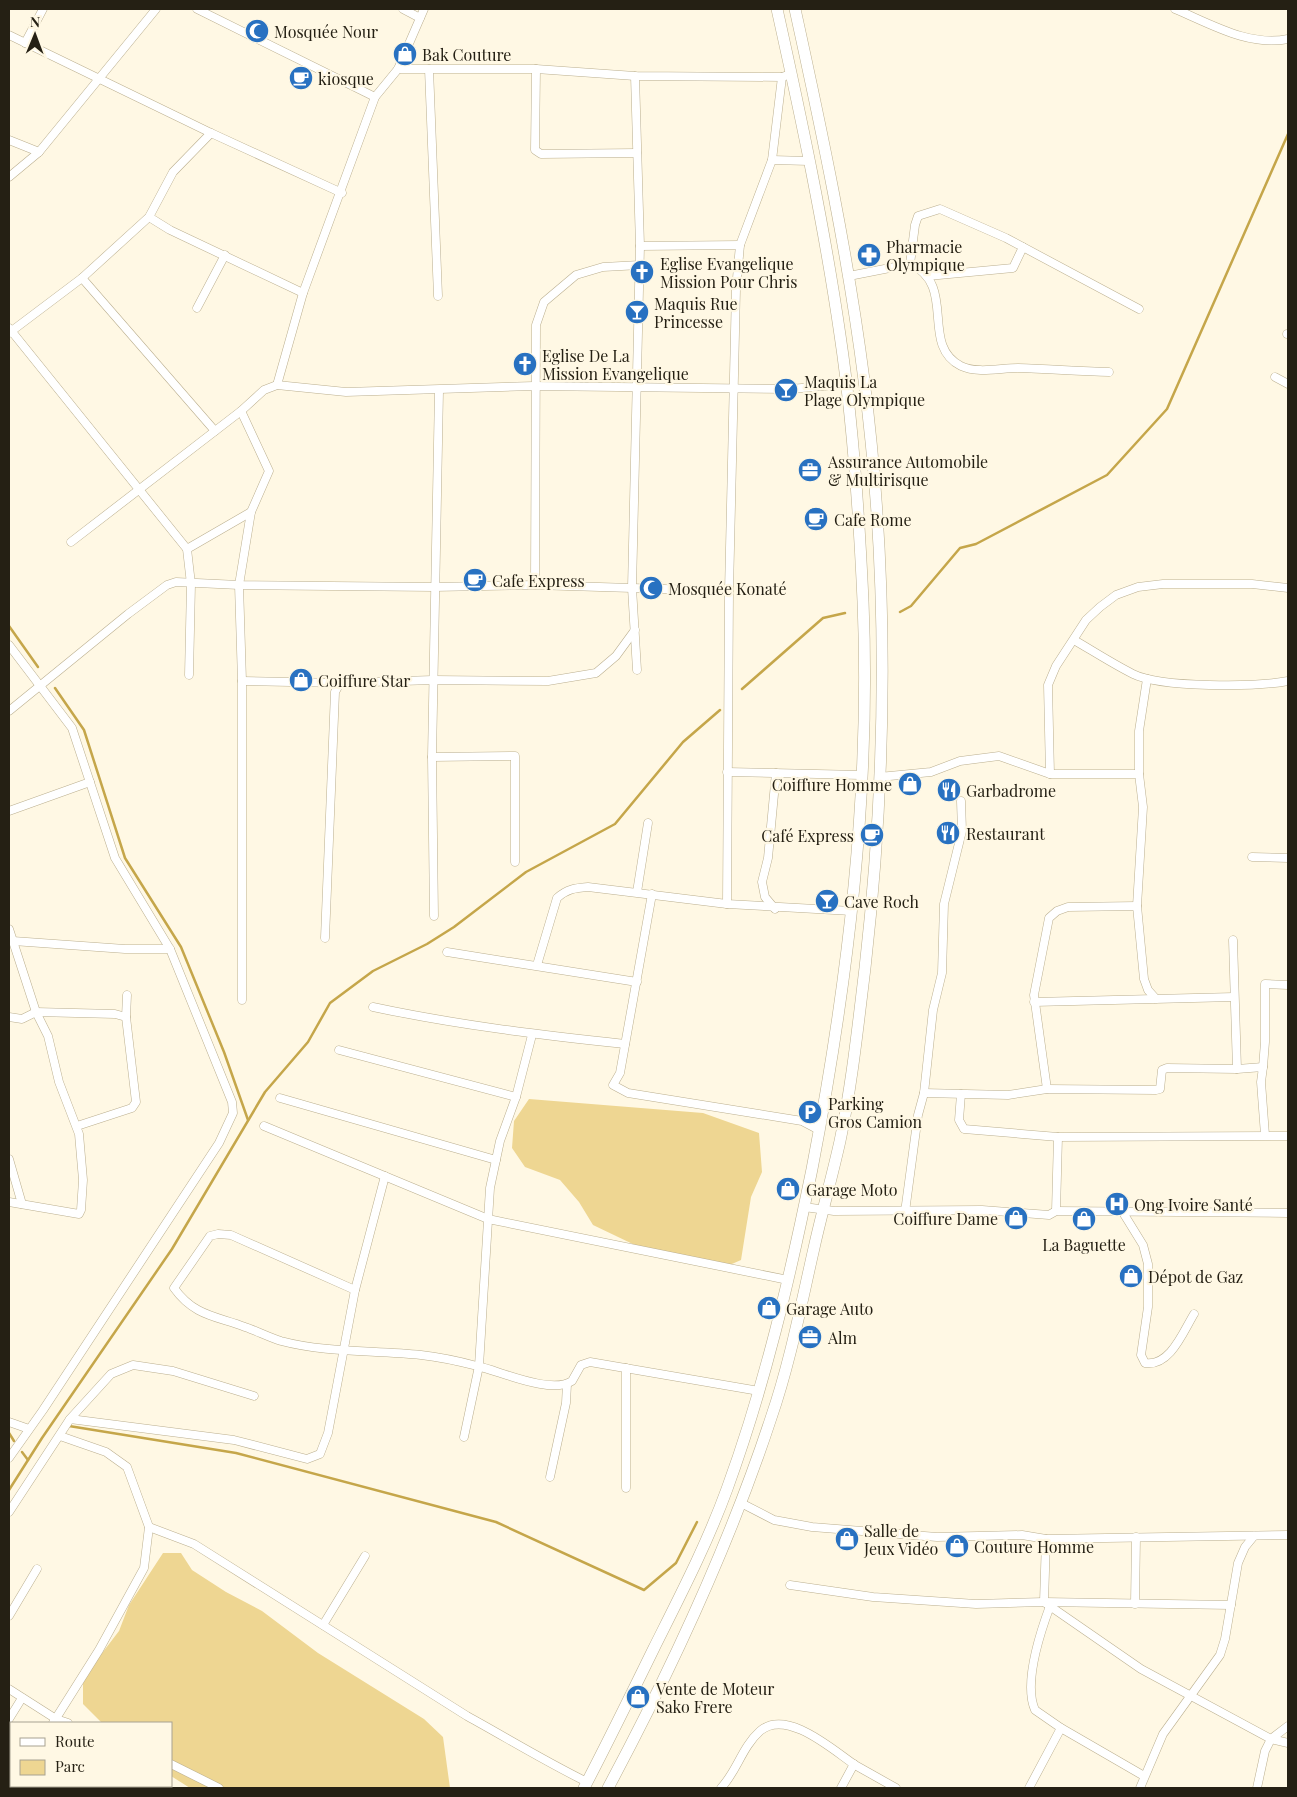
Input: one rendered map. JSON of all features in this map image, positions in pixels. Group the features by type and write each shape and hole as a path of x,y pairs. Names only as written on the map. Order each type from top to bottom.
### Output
{"main road":[{"path":"586,1785 686,1583 722,1502 759,1391 788,1280 819,1130 833,1057 852,912 861,775 863,604 845,384 840,334 809,161 787,75 777,9"},
{"path":"608,1788 687,1626 741,1503 773,1414 785,1372 840,1138 860,1012 872,898 882,686 881,604 876,501 864,383 849,276 824,141 795,9"}],"street":[{"path":"26,43 43,9"},
{"path":"9,176 39,152 100,80 156,9"},
{"path":"197,9 375,97"},
{"path":"404,9 420,18"},
{"path":"278,385 304,293 375,97 398,69 424,9"},
{"path":"1175,9 1227,32 1272,42 1288,39"},
{"path":"9,35 210,133 342,192"},
{"path":"398,69 536,69 635,76 787,75 772,160 740,245 733,388 729,591 727,904"},
{"path":"429,69 438,296"},
{"path":"536,69 535,150 541,154 637,154"},
{"path":"635,76 640,246 632,588 636,670"},
{"path":"188,675 191,584 187,549 140,488 10,331 82,278 150,217 173,172 210,133"},
{"path":"9,140 39,152"},
{"path":"772,160 809,161"},
{"path":"910,264 918,216 938,209 1023,247 1139,309"},
{"path":"150,217 170,230 304,293"},
{"path":"640,246 740,245"},
{"path":"928,276 1003,271 1013,268 1023,247"},
{"path":"197,308 225,255"},
{"path":"849,276 910,264 928,276 935,292 943,347 952,360 963,367 981,370 1018,368 1109,372"},
{"path":"535,585 534,386 536,325 544,302 576,275 603,267 640,265"},
{"path":"82,278 215,431"},
{"path":"1275,377 1288,384"},
{"path":"71,542 241,411 264,390 278,385 346,392 439,391 534,386 791,389 845,384"},
{"path":"434,916 432,757 439,391"},
{"path":"241,411 269,471 251,512 239,585 242,681 242,1000"},
{"path":"187,549 251,512"},
{"path":"9,711 167,585 176,582 239,585 434,587 535,585 729,591"},
{"path":"1050,774 1048,685 1056,666 1086,620 1100,607 1116,595 1138,587 1163,584 1252,584 1288,588"},
{"path":"242,681 340,683 433,680 548,681 596,673 616,656 635,630"},
{"path":"1074,640 1134,674 1147,679 1181,684 1288,681"},
{"path":"9,645 38,687 72,728 115,858 170,949 232,1102 233,1113 219,1143 9,1458"},
{"path":"1147,679 1139,731 1139,774 1143,807 1137,906 1144,979 1148,990 1156,999"},
{"path":"325,938 335,692 340,683"},
{"path":"432,757 515,756 515,862"},
{"path":"879,777 930,772 960,761 999,756 1050,774 1139,774"},
{"path":"727,772 861,775"},
{"path":"775,908 765,897 762,882 768,858 776,773"},
{"path":"9,811 90,782"},
{"path":"904,1212 918,1115 924,1092 933,1010 942,973 944,904 962,831 961,801"},
{"path":"637,892 648,823"},
{"path":"1252,857 1288,858"},
{"path":"537,965 558,898 565,891 588,887 727,904 852,912"},
{"path":"652,894 620,1074 613,1085 628,1094 802,1121 819,1130"},
{"path":"1047,1090 1034,1002 1050,918 1053,914 1068,907 1137,906"},
{"path":"9,929 36,1012 48,1036 59,1082 77,1126 83,1180 80,1213 71,1215 9,1202"},
{"path":"1233,940 1237,1069"},
{"path":"13,941 126,949 170,949"},
{"path":"447,952 637,982"},
{"path":"1264,1136 1261,1082 1265,1042 1265,984 1288,986"},
{"path":"77,1126 132,1108 136,1102 126,1017 127,995"},
{"path":"1034,1002 1234,997"},
{"path":"374,1007 416,1016 532,1034 625,1044"},
{"path":"9,1017 22,1019 36,1012 115,1014 126,1017"},
{"path":"464,1437 479,1366 488,1254 490,1188 505,1126 516,1097 532,1034"},
{"path":"339,1050 516,1097"},
{"path":"924,1092 1008,1096 1047,1090 1156,1090 1160,1089 1162,1070 1167,1068 1237,1069 1262,1067"},
{"path":"961,1094 959,1120 964,1129 1058,1137 1288,1136"},
{"path":"280,1098 496,1160"},
{"path":"264,1126 488,1219 788,1280"},
{"path":"1056,1211 1058,1137"},
{"path":"9,1159 22,1204"},
{"path":"70,1419 234,1440 307,1459 320,1454 328,1433 355,1290 385,1176"},
{"path":"804,1207 823,1210 904,1212 982,1210 1049,1215 1056,1211 1288,1213"},
{"path":"1122,1212 1143,1245 1148,1264 1148,1307 1141,1356 1145,1363 1153,1364 1167,1356 1194,1314"},
{"path":"355,1290 230,1235 218,1234 210,1236 174,1288 184,1302 211,1318 245,1327 290,1343 345,1350 422,1355 479,1366 556,1386 572,1381 581,1365 585,1362 759,1391"},
{"path":"9,1512 70,1419 111,1374 133,1365 174,1371 254,1396"},
{"path":"626,1368 626,1488"},
{"path":"550,1477 566,1403 567,1384"},
{"path":"9,1422 29,1429"},
{"path":"9,1689 55,1721 99,1650 144,1568 149,1526 127,1467 106,1452 60,1436"},
{"path":"741,1503 765,1517 812,1527 937,1537 1022,1535 1046,1539 1288,1535"},
{"path":"149,1526 194,1544 467,1716 503,1734 512,1744 586,1785"},
{"path":"1140,1788 1163,1734 1192,1698 1220,1656 1238,1563 1245,1547 1254,1536"},
{"path":"1135,1604 1136,1537"},
{"path":"1046,1539 1047,1604 1036,1651 1032,1696 1035,1710 1061,1728 1144,1776"},
{"path":"323,1626 365,1556"},
{"path":"9,1616 37,1569"},
{"path":"790,1585 914,1601 976,1604 1231,1605"},
{"path":"1047,1604 1141,1669 1271,1739 1288,1743"},
{"path":"9,1719 22,1698"},
{"path":"721,1788 729,1780 744,1749 768,1725 783,1724 820,1739 854,1764 896,1788"},
{"path":"1257,1788 1265,1751 1271,1739 1288,1726"},
{"path":"1029,1788 1061,1728"},
{"path":"841,1788 854,1764"},
{"path":"172,1765 218,1788"}],"green space":[{"path":"529,1099 703,1113 759,1133 762,1172 751,1197 741,1260 725,1267 686,1263 639,1247 593,1225 579,1202 560,1180 525,1167 512,1148 514,1121"},
{"path":"163,1553 181,1553 192,1570 226,1592 262,1611 318,1653 424,1719 443,1737 450,1788 190,1788 172,1777 172,1722 101,1722 83,1704 83,1678 119,1631 129,1605"}],"waterway":[{"path":"900,612 911,606 960,548 976,544 1107,475 1167,409 1288,134"},
{"path":"742,689 823,618 845,613"},
{"path":"9,626 38,667"},
{"path":"55,688 84,730 125,858 181,947 224,1052 248,1120"},
{"path":"9,1490 42,1438 172,1249 265,1092 308,1042 330,1003 373,971 427,944 454,927 526,872 615,824 683,742 720,710"},
{"path":"69,1426 236,1453 496,1522 644,1590 676,1563 697,1522"},
{"path":"9,1433 14,1441"},
{"path":"22,1452 28,1460"}],"place":[{"name":"Mosquée Nour","path":"257,31"},
{"name":"Bak Couture","path":"405,54"},
{"name":"kiosque","path":"301,78"},
{"name":"Pharmacie Olympique","path":"869,255"},
{"name":"Eglise Evangelique Mission Pour Chris","path":"642,272"},
{"name":"Maquis Rue Princesse","path":"637,312"},
{"name":"Eglise De La Mission Evangelique","path":"525,364"},
{"name":"Maquis La Plage Olympique","path":"786,390"},
{"name":"Assurance Automobile & Multirisque","path":"810,470"},
{"name":"Cafe Rome","path":"816,519"},
{"name":"Cafe Express","path":"475,580"},
{"name":"Mosquée Konaté","path":"651,588"},
{"name":"Coiffure Star","path":"301,680"},
{"name":"Coiffure Homme","path":"910,784"},
{"name":"Garbadrome","path":"949,790"},
{"name":"Restaurant","path":"948,833"},
{"name":"Café Express","path":"872,835"},
{"name":"Cave Roch","path":"827,901"},
{"name":"Parking Gros Camion","path":"810,1112"},
{"name":"Garage Moto","path":"788,1189"},
{"name":"Ong Ivoire Santé","path":"1117,1204"},
{"name":"Coiffure Dame","path":"1016,1218"},
{"name":"La Baguette","path":"1084,1219"},
{"name":"Dépot de Gaz","path":"1131,1276"},
{"name":"Garage Auto","path":"769,1308"},
{"name":"Alm","path":"810,1337"},
{"name":"Salle de Jeux Vidéo","path":"847,1539"},
{"name":"Couture Homme","path":"957,1546"},
{"name":"Vente de Moteur Sako Frere","path":"638,1697"}]}
